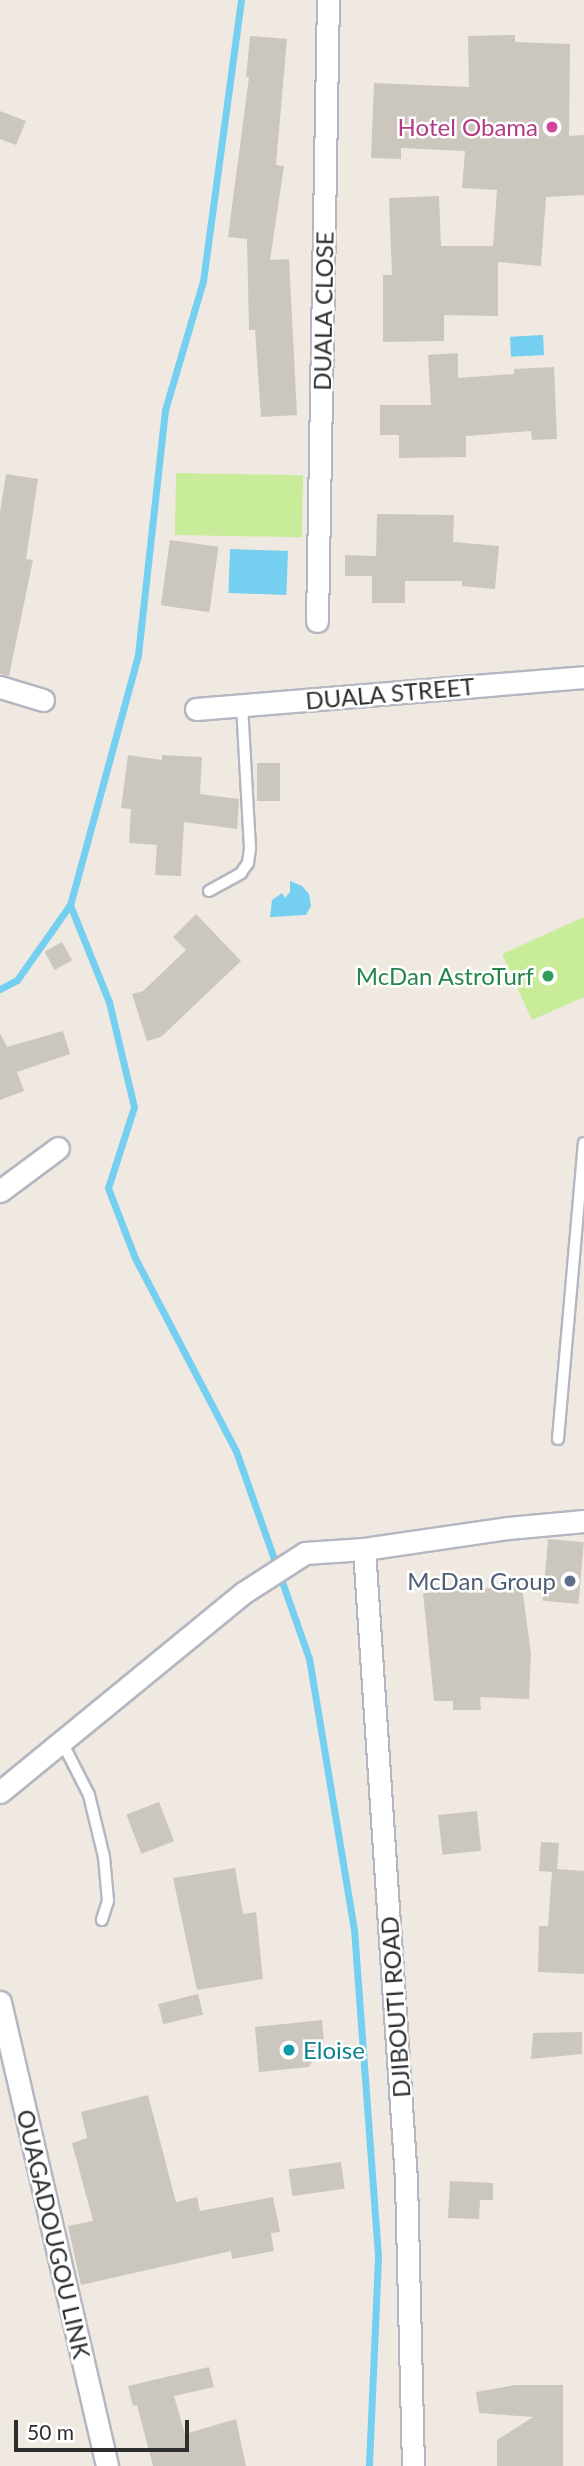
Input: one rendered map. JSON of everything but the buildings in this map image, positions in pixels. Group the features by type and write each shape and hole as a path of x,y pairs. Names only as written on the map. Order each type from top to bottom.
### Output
{"street":[{"name":"DUALA CLOSE","path":"317,621 328,0"},
{"name":"DUALA STREET","path":"197,709 584,677"},
{"path":"0,687 43,700"},
{"path":"0,1191 58,1149"},
{"path":"0,1792 243,1593 305,1553 364,1549 508,1528 584,1521"},
{"name":"DJIBOUTI ROAD","path":"364,1549 406,2180 413,2466"},
{"name":"OUAGADOUGOU LINK","path":"0,2002 107,2466"}],"lane":[{"path":"209,891 241,873 248,863 250,848 242,705"},
{"path":"558,1439 584,1143"},
{"path":"62,1742 89,1795 104,1857 108,1901 102,1920"}],"green space":[{"path":"176,473 303,475 302,537 175,535"},
{"name":"McDan AstroTurf","path":"584,917 584,997 532,1020 502,954"}],"water":[{"path":"543,335 544,355 511,357 510,337"},
{"path":"230,549 288,551 286,595 228,593"},
{"path":"290,881 302,886 309,894 311,906 306,915 270,917 272,900 282,893 285,898 290,892"}],"waterway":[{"path":"241,0 203,281 165,410 138,655 70,905 109,1002 134,1107 108,1188 135,1258 236,1451 309,1658 354,1929 378,2258 369,2466"},
{"path":"0,989 17,980 70,905"}],"place":[{"name":"Hotel Obama","path":"552,127"},
{"name":"McDan AstroTurf","path":"548,976"},
{"name":"McDan Group","path":"570,1581"},
{"name":"Eloise","path":"289,2050"}]}
